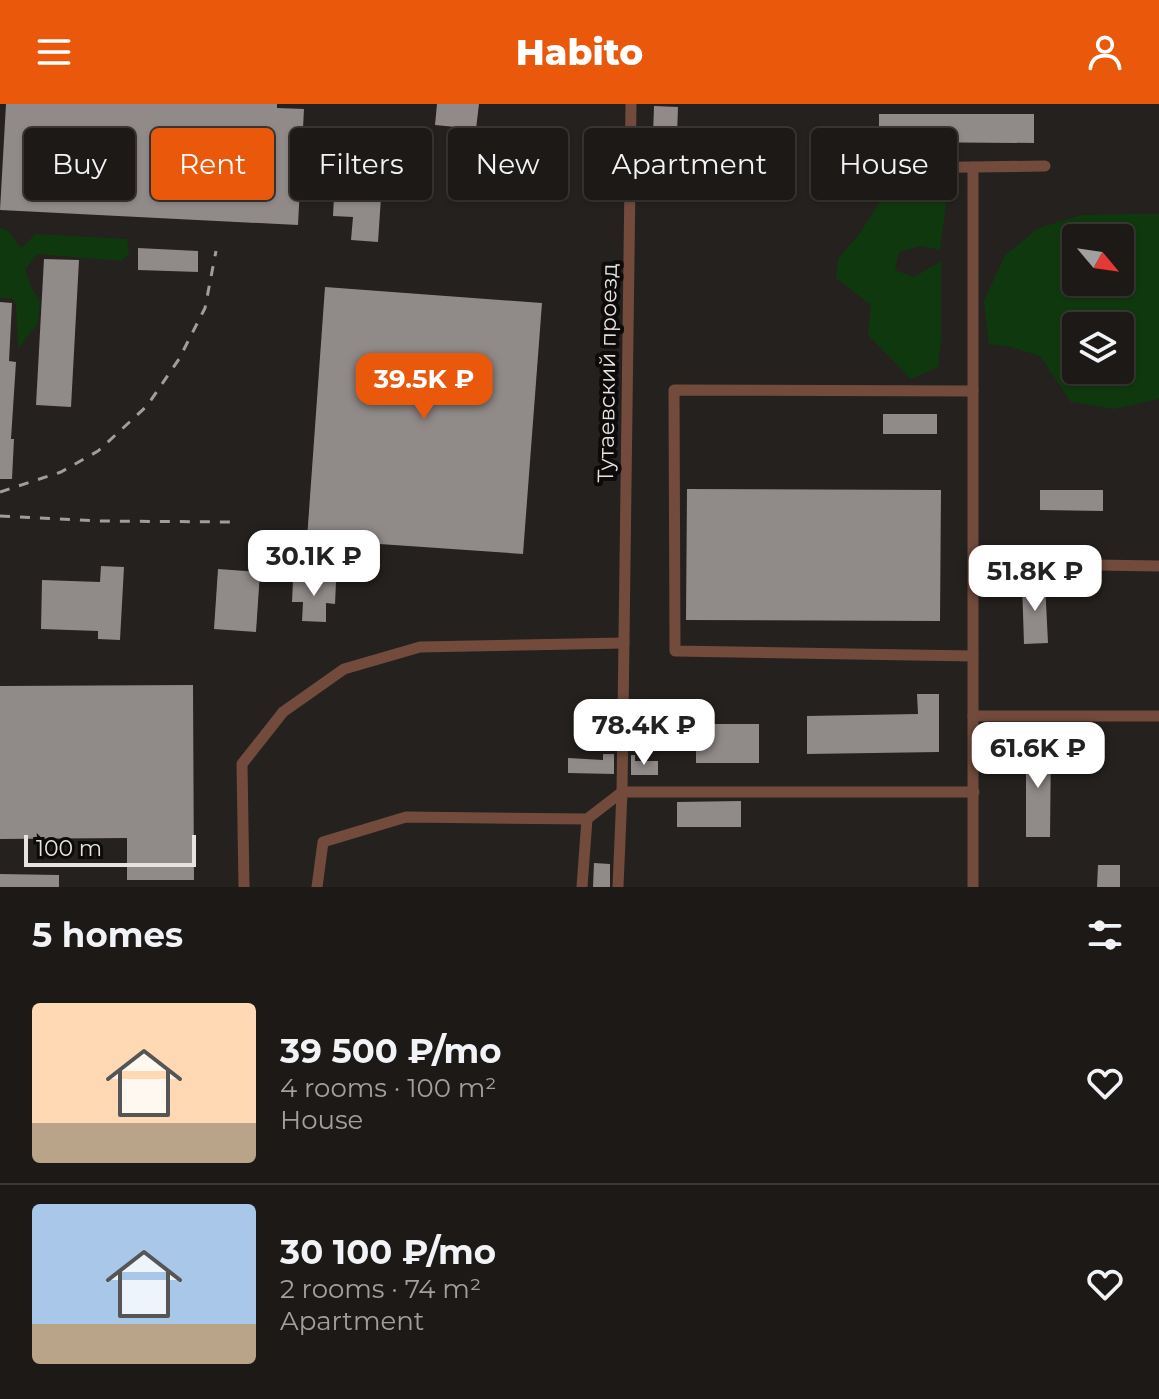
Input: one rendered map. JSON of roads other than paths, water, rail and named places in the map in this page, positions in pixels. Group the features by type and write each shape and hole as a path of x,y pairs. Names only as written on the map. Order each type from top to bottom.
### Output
{"street":[{"name":"Тутаевский проезд","path":"618,887 622,792 631,104"},
{"path":"957,167 1045,166"},
{"path":"973,167 973,887"},
{"path":"973,391 674,390 675,651 973,656"},
{"path":"974,563 1159,566"},
{"path":"244,887 242,764 283,712 344,669 420,647 624,643"},
{"path":"973,716 1159,716"},
{"path":"317,887 323,842 406,817 587,819 622,792 974,792"},
{"path":"582,887 587,819"}],"railway":[{"path":"0,492 61,472 98,451 147,406 179,359 205,308 216,251"},
{"path":"0,516 98,521 236,522"}]}
